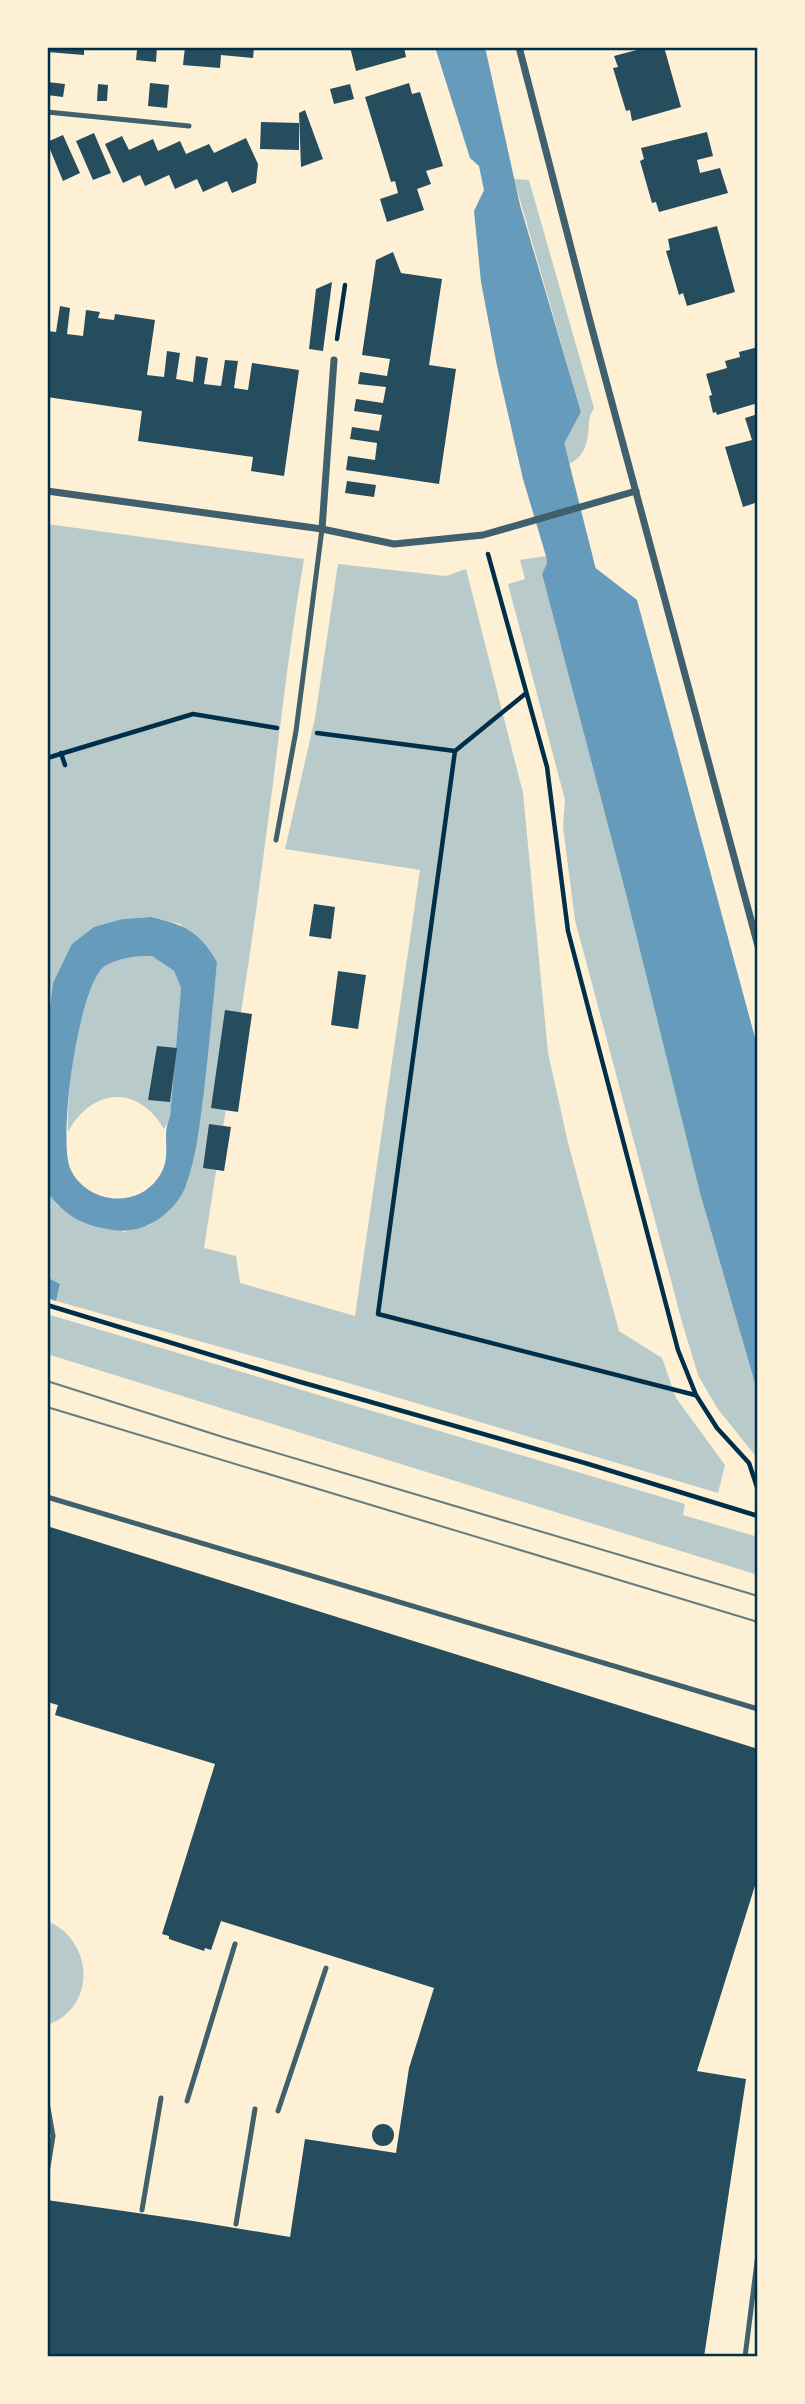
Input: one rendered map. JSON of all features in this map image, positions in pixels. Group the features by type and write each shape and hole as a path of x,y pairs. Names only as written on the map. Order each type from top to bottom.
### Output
{"street":[{"path":"519,47 587,312 758,946"},
{"path":"321,529 334,360"},
{"path":"47,491 321,529 394,544 483,535 636,491"}],"lane":[{"path":"47,112 189,126"},
{"path":"276,840 296,731 321,529"},
{"path":"47,1497 758,1709"},
{"path":"187,2101 235,1944"},
{"path":"278,2111 326,1968"},
{"path":"142,2210 160,2098"},
{"path":"47,2102 53,2136 47,2173"},
{"path":"236,2224 255,2109"},
{"path":"745,2357 758,2254"}],"path":[{"path":"334,360 345,285"},
{"path":"483,535 547,766 568,931 678,1350 696,1395 717,1428 749,1463 758,1490"},
{"path":"525,694 455,751 378,1314 696,1395"},
{"path":"47,758 192,713 296,731 455,751"},
{"path":"61,753 65,765"},
{"path":"47,1305 758,1516"}],"shaded area":[{"path":"514,179 529,180 594,408 586,444 580,456 570,464 549,472 581,412"},
{"path":"47,524 304,559 249,956 204,1248 236,1256 240,1283 355,1316 420,870 285,849 315,718 338,564 446,576 466,569 523,793 548,1053 568,1143 619,1331 662,1358 676,1398 725,1465 718,1493 345,1382 56,1301 60,1284 47,1277 47,1192 58,1206 124,1232 150,1225 169,1211 198,1137 217,962 180,924 151,917 123,919 53,983 47,1029"},
{"path":"546,556 547,563 542,574 626,894 700,1193 758,1394 758,1459 717,1408 698,1375 575,920 563,827 565,800 508,584 525,579 520,560"},
{"path":"152,956 174,971 181,988 170,1118 164,1129 142,1105 116,1097 90,1106 68,1132 69,1095 76,1044 81,1018 96,977 105,966 116,960"},
{"path":"47,1314 685,1504 683,1515 758,1537 758,1575 47,1354"},
{"path":"47,1921 63,1930 74,1943 81,1958 83,1974 81,1990 75,2004 63,2016 47,2025"}],"water":[{"path":"435,47 485,47 520,205 581,412 549,472 571,549 637,600 758,1049 758,1394 700,1193 626,894 542,574 547,563 546,556 523,479 481,282 474,211 484,190 479,166 470,158"},
{"path":"151,917 182,927 204,943 217,962 199,1126 186,1185 175,1205 158,1220 125,1231 103,1228 76,1219 61,1208 47,1192 47,1029 53,983 72,944 94,927 123,919","holes":["152,956 174,971 181,988 163,1170 149,1188 137,1195 124,1198 99,1195 77,1180 70,1168 67,1152 73,1063 86,1001 95,979 105,966 116,961"]},
{"path":"47,1277 60,1284 56,1301 47,1298"}],"building":[{"path":"47,47 84,47 84,55 47,52"},
{"path":"125,47 157,47 156,62 136,60 137,50"},
{"path":"185,47 254,47 253,58 221,55 220,68 183,65"},
{"path":"350,47 404,47 406,57 356,71"},
{"path":"648,47 664,47 681,107 632,121 630,110 626,111 613,68 618,67 614,56"},
{"path":"47,82 65,84 63,97 47,95"},
{"path":"150,83 169,85 167,108 148,106"},
{"path":"409,83 412,94 420,92 443,166 426,171 431,184 417,189 424,210 387,222 380,199 398,193 395,181 391,182 365,97"},
{"path":"98,84 108,85 107,101 97,101"},
{"path":"350,84 354,99 334,104 330,89"},
{"path":"305,110 323,159 301,167 299,113"},
{"path":"261,122 299,123 299,150 260,149"},
{"path":"707,132 713,156 697,160 700,173 720,168 728,193 659,212 656,202 652,203 640,161 644,159 641,148"},
{"path":"94,133 111,173 93,180 76,141"},
{"path":"63,135 80,173 63,181 47,142"},
{"path":"122,136 129,150 153,139 158,151 180,141 186,154 209,144 214,153 246,138 258,164 256,183 232,193 227,181 203,192 197,179 175,189 169,175 145,186 140,175 123,183 105,144"},
{"path":"717,226 735,292 687,306 683,293 679,295 666,251 670,250 668,239"},
{"path":"393,252 401,273 442,279 429,365 456,369 439,484 346,470 348,456 375,460 377,443 350,439 352,427 379,431 382,415 354,411 356,399 383,403 386,387 358,384 360,372 387,376 390,359 362,355 376,260"},
{"path":"332,282 323,351 309,349 316,289"},
{"path":"60,306 70,308 67,334 83,336 86,310 100,312 98,318 114,320 115,314 155,320 147,375 164,377 167,351 180,353 176,379 193,382 196,356 208,358 204,384 221,386 225,360 238,361 234,388 248,390 252,363 299,370 284,476 251,471 253,457 138,441 142,411 47,397 47,331 56,332"},
{"path":"758,347 758,403 717,415 716,412 713,413 709,396 712,395 706,374 727,368 725,361 740,357 739,352"},
{"path":"758,414 758,502 743,507 725,447 752,440 745,418"},
{"path":"347,481 376,485 374,497 345,493"},
{"path":"314,904 335,907 331,939 309,936"},
{"path":"338,971 366,975 358,1029 331,1025"},
{"path":"225,1010 252,1014 238,1112 211,1108"},
{"path":"157,1046 177,1048 170,1102 148,1100"},
{"path":"209,1124 231,1127 224,1171 203,1168"},
{"path":"47,1526 758,1749 758,1876 697,2071 746,2079 704,2357 47,2357 47,2200 290,2237 305,2139 396,2153 409,2068 434,1988 221,1921 211,1950 205,1948 204,1951 162,1934 215,1764 55,1715 58,1705 47,1702"},
{"path":"383,2124 391,2127 394,2135 391,2143 383,2146 375,2143 372,2135 375,2127"}],"waterway":[{"path":"538,417 584,600"}],"tram line":[{"path":"47,1381 226,1438 758,1596"},
{"path":"47,1407 758,1622"}]}
